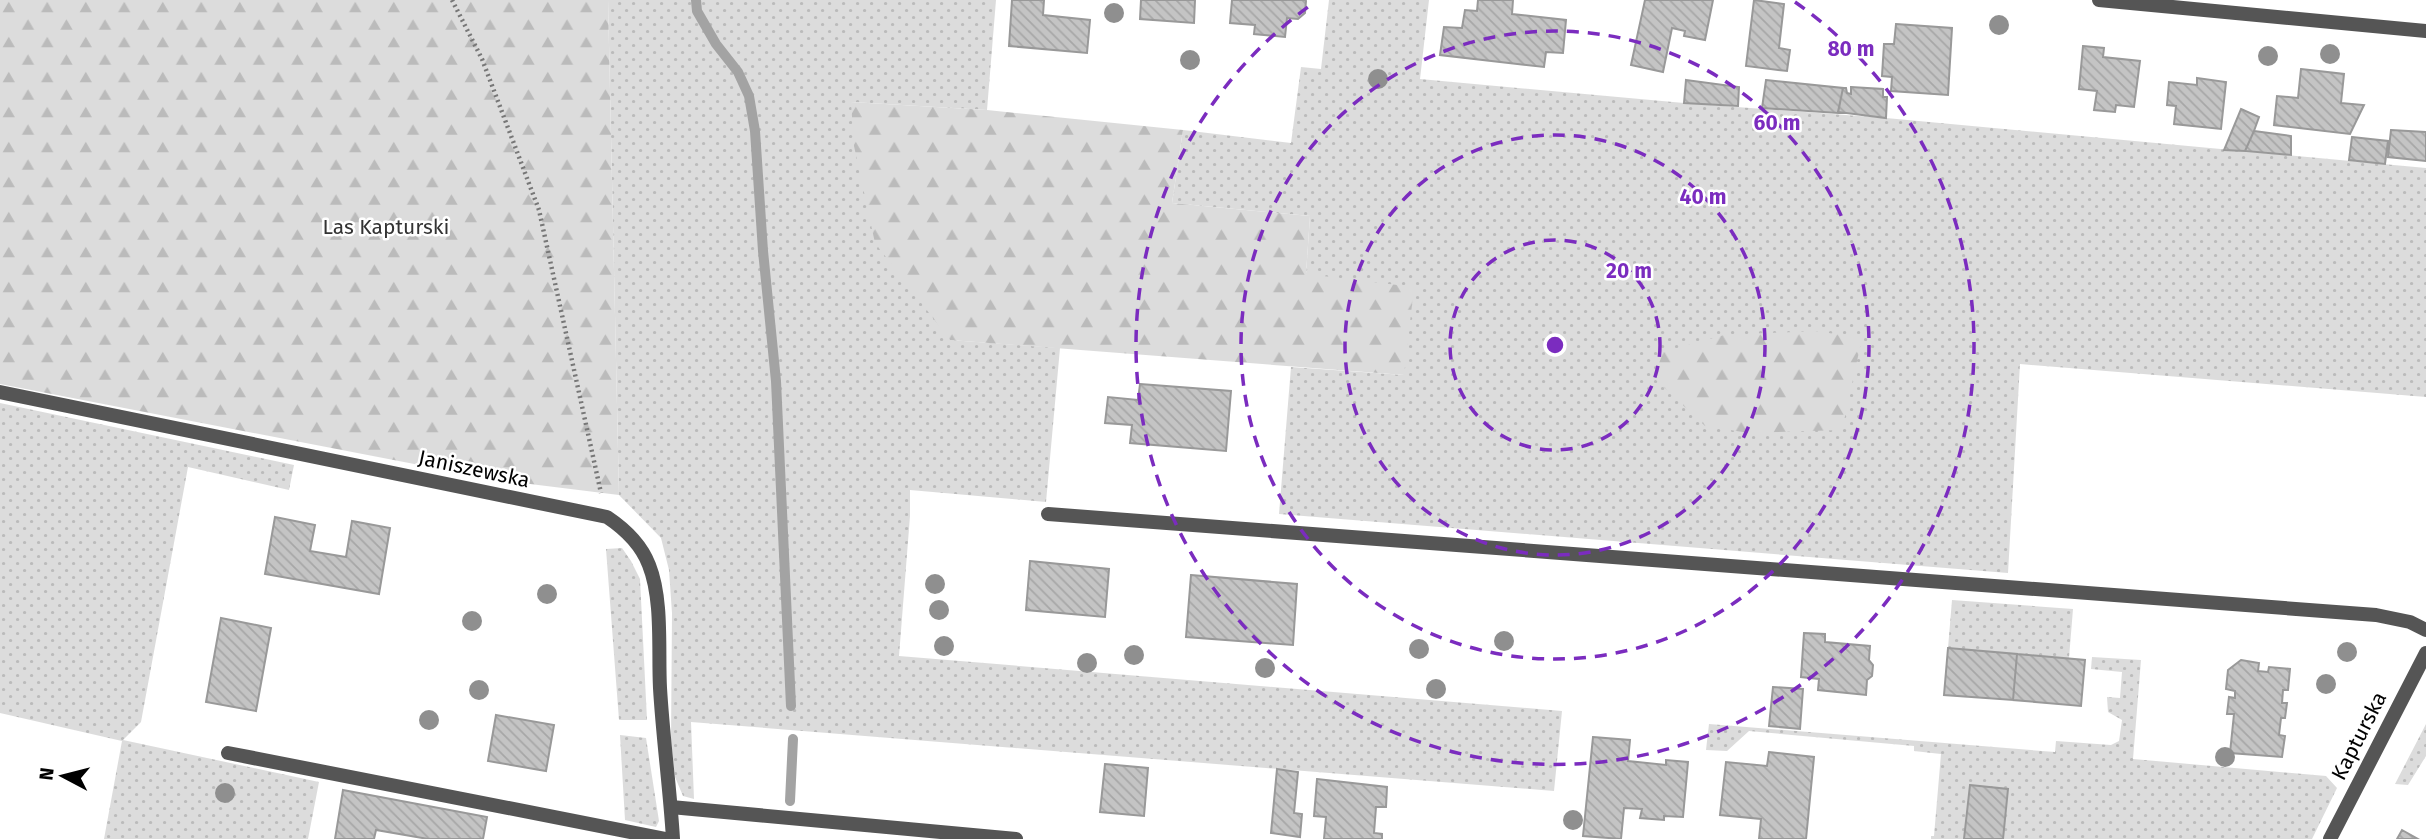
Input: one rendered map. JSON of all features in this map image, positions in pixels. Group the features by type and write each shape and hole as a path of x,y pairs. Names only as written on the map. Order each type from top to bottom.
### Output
{"street":[{"path":"2099,0 2426,31"},
{"name":"Janiszewska","path":"0,392 607,517 636,542 649,565 656,597 660,692 673,839"},
{"path":"1048,514 2376,615 2410,622 2426,630"},
{"name":"Kapturska","path":"2330,839 2426,653"},
{"path":"228,753 666,839"},
{"path":"671,807 1016,839"}],"path":[{"path":"452,0 482,58 539,210 607,517"}],"green space":[{"name":"Las Kapturski","path":"0,0 608,0 619,495 497,480 0,384"},
{"path":"608,0 996,0 987,110 851,102 950,340 1060,348 1046,502 910,490 899,656 1562,711 1554,791 691,722 694,799 683,796 675,777 671,740 672,613 669,570 661,538 619,495"},
{"path":"1329,0 1429,0 1420,79 1886,118 2426,168 2426,397 2020,364 2008,573 1279,514 1291,367 1404,375 1306,274 1310,216 1172,203 1183,130 1291,143 1301,67 1321,69"},
{"path":"851,102 987,110 1183,130 1172,203 1310,216 1306,274 1414,287 1404,375 950,340 875,243 854,146"},
{"path":"1815,331 1862,338 1842,430 1749,433 1705,426 1654,378 1663,352 1724,335"},
{"path":"0,403 294,465 289,490 188,467 141,722 123,740 319,782 308,839 104,839 122,741 0,713"},
{"path":"622,548 640,579 647,720 619,720 606,549"},
{"path":"1952,600 2073,609 2069,658 1948,648"},
{"path":"2092,657 2141,660 2133,759 2326,776 2337,788 2312,839 1931,839 1931,836 1934,836 1941,754 1914,751 1914,746 1749,731 1727,751 1706,750 1709,724 2055,752 2056,741 2111,745 2119,741 2122,720 2108,712 2107,697 2120,698 2122,672 2091,669"},
{"path":"2426,724 2426,756 2408,785 2395,784"},
{"path":"620,735 646,738 659,821 656,827 625,820"}],"building":[{"path":"1012,0 1044,0 1043,15 1090,20 1087,53 1009,46"},
{"path":"1141,0 1195,0 1194,23 1140,19"},
{"path":"1232,0 1305,0 1305,13 1298,19 1287,18 1285,37 1254,34 1255,25 1230,23"},
{"path":"1478,0 1513,0 1512,14 1566,20 1563,53 1546,52 1544,67 1440,55 1444,27 1462,28 1465,10 1477,11"},
{"path":"1645,0 1713,0 1705,40 1684,36 1685,31 1672,28 1663,72 1631,65"},
{"path":"1754,0 1784,4 1779,48 1790,50 1787,71 1746,66"},
{"path":"1896,24 1952,28 1948,95 1891,91 1892,77 1882,76 1884,44 1894,44"},
{"path":"2083,46 2104,48 2103,57 2140,61 2134,107 2116,105 2115,112 2094,110 2097,91 2079,89"},
{"path":"2301,69 2344,74 2341,103 2364,105 2350,134 2274,125 2277,96 2298,98"},
{"path":"2197,78 2226,82 2221,129 2174,124 2176,106 2167,105 2169,82 2197,85"},
{"path":"1686,80 1739,87 1738,106 1684,103"},
{"path":"1766,80 1843,88 1838,113 1762,108"},
{"path":"1851,87 1883,89 1883,97 1887,97 1886,118 1838,112 1843,88 1851,94"},
{"path":"2241,109 2259,117 2254,131 2245,151 2224,150"},
{"path":"2391,130 2426,132 2426,161 2388,157"},
{"path":"2254,131 2291,136 2291,155 2245,151"},
{"path":"2352,137 2388,141 2385,164 2349,160"},
{"path":"1140,384 1231,391 1226,451 1130,443 1132,425 1105,423 1108,397 1138,400"},
{"path":"275,517 315,525 310,551 346,557 352,521 390,528 379,594 265,574"},
{"path":"1030,561 1109,569 1105,617 1026,610"},
{"path":"1191,575 1297,584 1293,645 1186,637"},
{"path":"221,618 271,628 256,711 206,702"},
{"path":"1804,633 1825,634 1825,642 1870,646 1869,660 1873,665 1872,676 1867,680 1866,695 1818,690 1819,679 1801,677"},
{"path":"1948,648 2017,654 2013,700 1944,695"},
{"path":"2017,654 2085,660 2081,706 2013,700"},
{"path":"2241,660 2259,663 2258,671 2268,672 2269,667 2290,669 2288,690 2283,690 2282,703 2287,703 2285,718 2281,718 2279,735 2285,736 2282,757 2230,753 2234,714 2227,714 2229,697 2235,698 2235,691 2226,689 2228,670"},
{"path":"1773,687 1803,689 1800,729 1769,726"},
{"path":"496,715 554,725 546,771 488,761"},
{"path":"1593,737 1630,740 1628,761 1666,765 1666,760 1688,762 1683,817 1664,816 1664,820 1640,818 1642,809 1624,808 1621,839 1583,836"},
{"path":"1769,752 1814,757 1806,839 1759,839 1761,819 1720,815 1726,762 1767,766"},
{"path":"1105,764 1148,768 1144,816 1100,812"},
{"path":"1277,769 1298,772 1294,813 1302,814 1300,837 1271,833"},
{"path":"1317,779 1387,787 1386,807 1376,807 1374,833 1382,834 1382,839 1324,839 1326,817 1314,816"},
{"path":"1970,785 2008,789 2003,839 1964,839"},
{"path":"343,790 487,817 483,839 428,839 376,830 374,839 335,839"},
{"path":"2402,830 2418,839 2397,839"}],"waterway":[{"path":"696,0 697,11 716,44 738,72 749,96 755,131 776,381 791,706"},
{"path":"790,801 793,739"}]}
